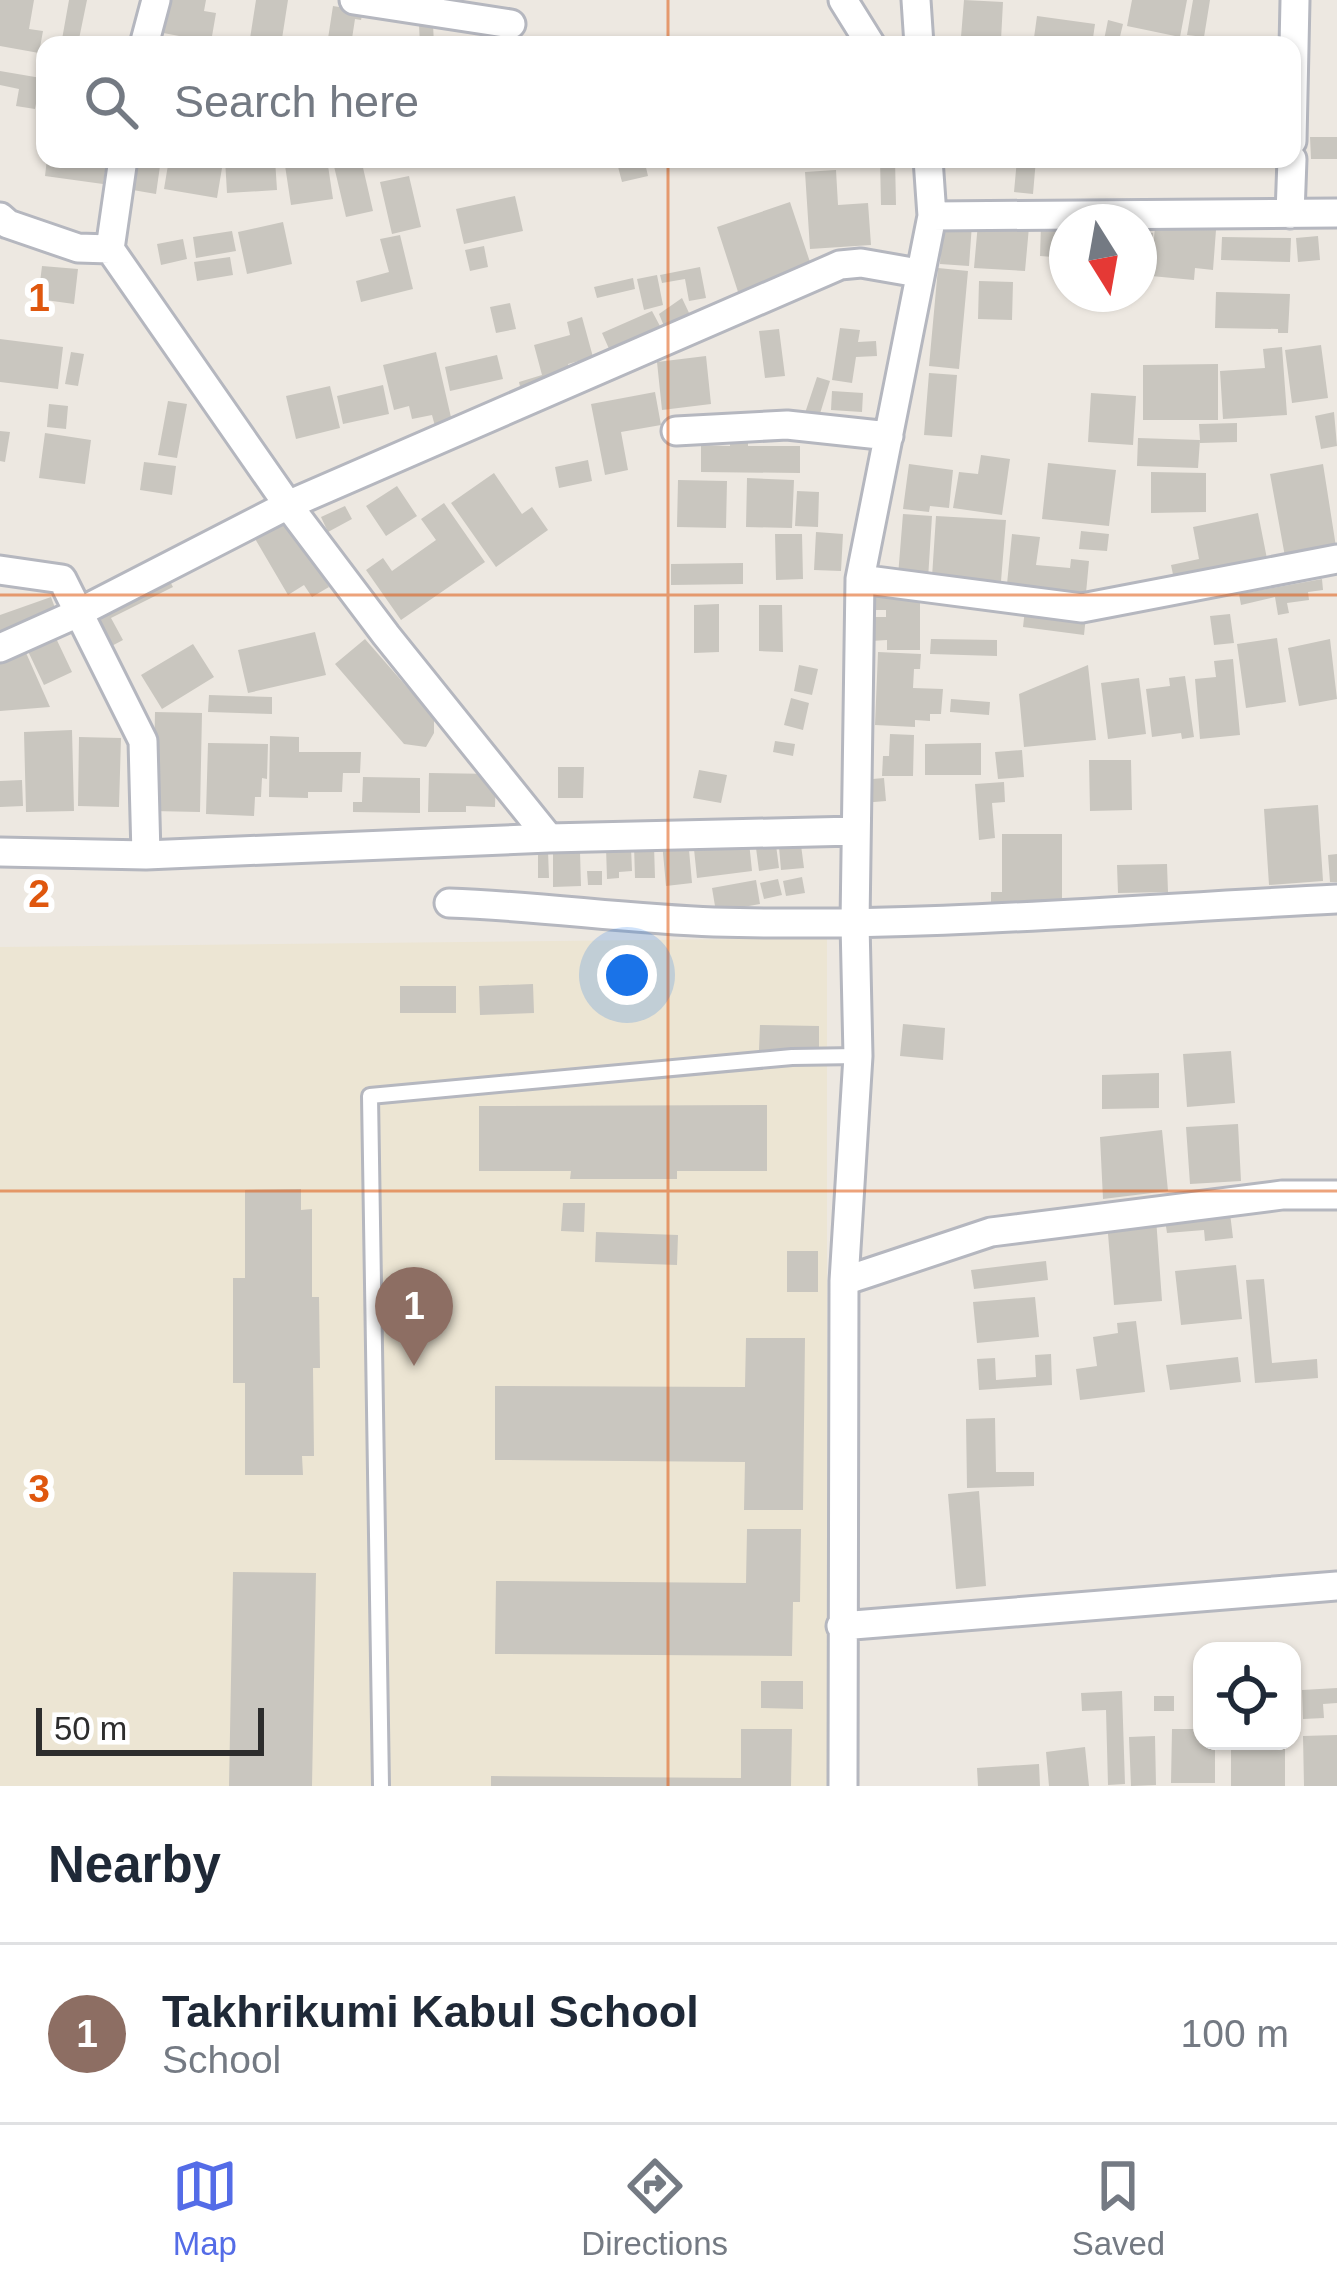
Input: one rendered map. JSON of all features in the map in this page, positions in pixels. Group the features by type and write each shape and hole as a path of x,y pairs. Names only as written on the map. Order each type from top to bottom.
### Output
{"street":[{"path":"146,36 156,0"},
{"path":"354,0 511,24"},
{"path":"843,0 866,36"},
{"path":"916,0 919,36"},
{"path":"1294,36 1295,0"},
{"path":"122,168 110,249 288,505 549,838"},
{"path":"843,1786 844,1281 858,1056 860,579 932,216 929,168"},
{"path":"1290,214 1292,168"},
{"path":"932,216 1337,213"},
{"path":"0,217 78,248 110,249"},
{"path":"0,648 288,505 840,265 861,263 918,273"},
{"path":"676,431 787,425 889,436"},
{"path":"860,579 1082,608 1337,559"},
{"path":"0,570 62,579 143,742 146,855"},
{"path":"0,852 146,855 856,831"},
{"path":"449,903 710,922 855,923 1337,899"},
{"path":"844,1281 991,1232 1282,1195 1337,1195"},
{"path":"842,1627 1337,1586"}],"lane":[{"path":"381,1786 370,1096 792,1057 858,1056"}],"shaded area":[{"path":"827,938 827,1786 0,1786 0,947"}],"building":[{"path":"0,0 34,0 29,29 43,31 36,36 36,52 0,46"},
{"path":"69,0 87,0 80,36 63,36"},
{"path":"164,0 206,0 204,11 216,13 212,36 158,32"},
{"path":"256,0 288,0 282,36 250,36"},
{"path":"964,0 1003,2 1001,36 961,36"},
{"path":"1132,0 1187,0 1180,36 1127,26"},
{"path":"1193,0 1210,0 1204,36 1187,35"},
{"path":"333,6 363,11 361,20 355,19 352,36 328,36"},
{"path":"1037,16 1095,24 1093,36 1034,36"},
{"path":"1108,20 1123,24 1120,36 1105,36"},
{"path":"433,24 434,36 420,36 419,25"},
{"path":"0,71 36,77 35,109 16,106 19,89 0,85"},
{"path":"1310,137 1337,137 1337,159 1311,159"},
{"path":"46,168 106,168 103,184 45,176"},
{"path":"130,168 160,168 156,194 127,189"},
{"path":"168,168 222,168 217,198 164,189"},
{"path":"226,168 276,168 277,190 227,193"},
{"path":"285,168 328,168 333,199 291,205"},
{"path":"334,168 363,168 373,211 346,217"},
{"path":"618,168 646,168 648,176 622,182"},
{"path":"880,168 895,168 896,205 881,205"},
{"path":"1016,168 1035,168 1033,194 1014,192"},
{"path":"836,170 838,205 868,203 871,245 810,249 805,172"},
{"path":"409,176 421,227 392,234 380,182"},
{"path":"515,196 523,231 464,244 456,209"},
{"path":"790,202 813,271 739,295 717,227"},
{"path":"283,222 292,264 247,274 238,232"},
{"path":"942,222 972,224 969,266 940,264"},
{"path":"978,223 1029,227 1025,271 974,268"},
{"path":"1041,225 1049,225 1049,257 1040,256"},
{"path":"1157,226 1216,230 1213,270 1195,268 1194,280 1157,277"},
{"path":"232,231 236,251 196,258 193,237"},
{"path":"400,235 413,289 361,302 356,281 389,272 380,239"},
{"path":"1318,236 1320,260 1298,262 1296,238"},
{"path":"1222,237 1291,238 1290,262 1221,260"},
{"path":"183,239 187,259 161,265 157,244"},
{"path":"484,246 488,267 470,271 465,250"},
{"path":"230,257 233,275 197,281 194,262"},
{"path":"42,266 78,269 74,304 38,299"},
{"path":"700,267 706,298 689,301 685,279 662,283 660,275"},
{"path":"938,268 968,271 959,369 929,366"},
{"path":"657,275 663,305 644,310 637,279"},
{"path":"633,278 635,289 597,298 594,287"},
{"path":"979,281 1013,282 1012,320 978,319"},
{"path":"1216,292 1290,294 1288,333 1215,328"},
{"path":"682,298 690,315 664,326 659,314"},
{"path":"510,303 516,329 496,333 490,307"},
{"path":"652,311 661,328 610,351 602,333"},
{"path":"582,317 593,357 568,364 572,377 521,391 519,382 542,375 534,345 570,335 567,322"},
{"path":"840,328 860,330 858,342 876,341 877,356 856,357 852,383 832,380"},
{"path":"779,329 785,376 765,378 759,331"},
{"path":"0,339 63,347 58,389 0,382"},
{"path":"1321,345 1328,398 1292,403 1285,350"},
{"path":"1282,347 1287,415 1223,419 1220,371 1265,368 1263,349"},
{"path":"71,352 84,354 78,386 65,384"},
{"path":"436,352 453,426 436,430 432,415 412,419 409,406 394,410 383,365"},
{"path":"497,355 503,379 450,391 445,367"},
{"path":"706,356 711,404 662,410 657,362"},
{"path":"1218,364 1218,420 1143,420 1143,365"},
{"path":"929,373 957,375 952,437 924,435"},
{"path":"817,377 830,381 819,417 805,413"},
{"path":"383,385 389,414 343,424 337,396"},
{"path":"330,386 340,428 296,439 286,396"},
{"path":"832,391 863,393 862,412 831,410"},
{"path":"655,392 661,425 621,432 628,470 605,475 591,404"},
{"path":"1091,393 1136,396 1133,445 1088,442"},
{"path":"168,401 187,404 177,458 158,455"},
{"path":"49,404 68,406 66,429 47,427"},
{"path":"1334,412 1337,446 1321,449 1315,416"},
{"path":"1237,423 1237,442 1200,443 1199,424"},
{"path":"0,431 10,432 5,462 0,461"},
{"path":"45,433 91,440 85,484 39,478"},
{"path":"730,435 748,435 748,446 800,446 800,473 701,472 701,445 730,446"},
{"path":"1138,438 1200,440 1198,468 1137,466"},
{"path":"981,455 1010,459 1002,515 953,508 959,472 978,474"},
{"path":"588,460 592,481 559,488 555,467"},
{"path":"144,462 176,466 172,495 140,490"},
{"path":"1048,463 1116,470 1109,526 1042,519"},
{"path":"909,464 953,470 949,508 903,509"},
{"path":"1323,464 1337,553 1286,562 1270,474"},
{"path":"1151,472 1206,473 1206,512 1151,513"},
{"path":"494,473 522,514 532,507 548,530 496,567 451,503"},
{"path":"747,478 794,480 792,528 746,527"},
{"path":"678,480 727,481 726,528 677,527"},
{"path":"397,486 417,516 386,536 366,506"},
{"path":"797,491 819,492 818,527 795,526"},
{"path":"444,503 485,562 401,620 366,570 383,558 392,571 436,540 421,519"},
{"path":"345,506 352,519 328,532 321,517"},
{"path":"284,512 329,587 312,597 304,585 288,595 251,532"},
{"path":"1258,513 1269,569 1175,584 1171,565 1199,559 1193,527"},
{"path":"903,514 932,516 928,579 898,576"},
{"path":"936,516 1006,520 1001,581 932,577"},
{"path":"1081,531 1109,534 1107,551 1079,549"},
{"path":"816,532 843,534 841,571 814,570"},
{"path":"775,534 802,534 803,579 776,580"},
{"path":"1012,534 1040,537 1036,565 1070,568 1071,559 1089,561 1086,593 1007,584"},
{"path":"743,563 743,584 671,585 671,564"},
{"path":"165,572 173,587 111,618 123,640 104,650 85,612"},
{"path":"1322,579 1323,590 1308,592 1309,600 1287,603 1289,613 1278,615 1275,597 1241,605 1239,594"},
{"path":"920,594 920,650 887,650 887,640 871,641 871,617 886,617 886,610 875,610 875,595"},
{"path":"51,597 59,619 0,640 0,615"},
{"path":"719,604 719,652 694,653 694,605"},
{"path":"759,605 782,605 783,652 759,651"},
{"path":"1025,609 1086,616 1084,635 1023,627"},
{"path":"1230,614 1234,643 1214,645 1210,616"},
{"path":"315,632 326,675 248,693 238,650"},
{"path":"54,634 72,672 44,685 26,647"},
{"path":"1277,638 1286,702 1246,708 1237,644"},
{"path":"365,639 434,718 434,733 426,747 404,744 335,664"},
{"path":"931,639 997,640 997,656 930,654"},
{"path":"1330,639 1337,699 1299,706 1288,648"},
{"path":"193,644 214,677 162,709 141,675"},
{"path":"23,646 50,707 0,711 0,657"},
{"path":"878,652 921,654 913,688 943,689 941,714 930,714 930,721 915,720 915,727 875,725"},
{"path":"1233,659 1240,735 1200,739 1195,679 1216,677 1214,661"},
{"path":"799,665 818,669 812,695 794,691"},
{"path":"1088,665 1096,740 1024,747 1019,694"},
{"path":"1185,676 1194,737 1182,739 1181,733 1152,737 1146,689 1170,686 1169,678"},
{"path":"1139,678 1146,734 1108,739 1101,683"},
{"path":"209,695 272,697 272,714 208,712"},
{"path":"791,698 809,703 803,730 784,725"},
{"path":"951,699 990,702 989,715 950,712"},
{"path":"155,712 202,713 200,812 153,811"},
{"path":"72,730 74,811 26,812 24,732"},
{"path":"890,734 914,735 913,776 882,776"},
{"path":"270,736 299,737 299,752 361,752 360,773 343,773 342,792 308,792 308,798 269,797"},
{"path":"79,737 121,738 119,807 78,806"},
{"path":"775,741 795,744 793,756 773,752"},
{"path":"208,743 268,744 267,779 262,778 261,797 255,797 254,816 206,814"},
{"path":"981,743 981,775 925,775 925,744"},
{"path":"1022,750 1024,777 998,779 995,752"},
{"path":"1089,760 1131,760 1132,810 1090,811"},
{"path":"558,767 584,767 583,798 558,798"},
{"path":"699,770 727,775 721,803 693,798"},
{"path":"429,773 496,774 495,807 428,812"},
{"path":"363,777 420,778 420,813 353,812 353,802 362,802"},
{"path":"884,778 886,801 862,803 861,780"},
{"path":"22,780 23,806 0,807 0,781"},
{"path":"1004,782 1005,802 992,803 995,838 979,840 975,784"},
{"path":"1318,805 1323,881 1269,885 1264,809"},
{"path":"1002,834 1062,834 1062,907 991,906 991,892 1002,892"},
{"path":"688,839 692,883 666,886 662,842"},
{"path":"749,842 752,871 697,878 694,849"},
{"path":"634,845 654,845 655,878 635,878"},
{"path":"776,845 779,868 759,871 756,848"},
{"path":"801,845 804,868 781,870 779,847"},
{"path":"606,847 631,847 632,871 607,879"},
{"path":"538,851 548,851 549,878 538,878"},
{"path":"580,852 581,886 553,887 553,853"},
{"path":"1337,854 1337,882 1330,882 1328,855"},
{"path":"1167,864 1168,892 1118,893 1117,865"},
{"path":"587,871 602,871 602,885 588,885"},
{"path":"802,877 805,893 786,896 783,881"},
{"path":"778,879 782,895 764,899 760,883"},
{"path":"756,880 760,904 716,912 712,888"},
{"path":"533,984 534,1013 480,1015 479,986"},
{"path":"400,986 456,986 456,1013 400,1013"},
{"path":"903,1024 945,1028 943,1060 900,1056"},
{"path":"760,1025 819,1026 819,1050 759,1050"},
{"path":"1231,1051 1235,1103 1187,1107 1183,1054"},
{"path":"1159,1073 1159,1108 1102,1109 1102,1075"},
{"path":"767,1105 767,1171 677,1171 677,1179 570,1179 571,1171 479,1171 479,1106"},
{"path":"1238,1124 1241,1181 1190,1184 1186,1127"},
{"path":"1162,1130 1168,1191 1103,1199 1100,1137"},
{"path":"301,1189 301,1210 312,1209 312,1297 319,1297 320,1368 313,1368 314,1456 302,1456 303,1475 245,1475 245,1383 233,1383 233,1278 245,1278 245,1190"},
{"path":"563,1203 585,1203 584,1232 561,1231"},
{"path":"1230,1213 1233,1238 1205,1241 1204,1230 1167,1233 1165,1220"},
{"path":"1156,1218 1162,1301 1114,1305 1107,1222"},
{"path":"596,1232 678,1235 677,1265 595,1262"},
{"path":"787,1251 818,1251 818,1292 787,1292"},
{"path":"1046,1261 1048,1280 974,1289 971,1270"},
{"path":"1236,1265 1242,1319 1181,1325 1175,1271"},
{"path":"1264,1279 1272,1363 1317,1359 1318,1378 1255,1383 1246,1280"},
{"path":"1035,1297 1039,1337 977,1343 973,1302"},
{"path":"1136,1321 1145,1392 1080,1400 1076,1369 1097,1366 1093,1337 1118,1333 1117,1323"},
{"path":"746,1338 805,1338 803,1510 744,1510 745,1462 495,1460 495,1386 745,1387"},
{"path":"1051,1354 1052,1385 979,1390 977,1359 995,1358 996,1380 1036,1377 1035,1355"},
{"path":"1238,1357 1241,1382 1170,1390 1166,1365"},
{"path":"995,1418 996,1472 1034,1472 1034,1486 967,1488 966,1419"},
{"path":"979,1491 986,1586 956,1589 948,1494"},
{"path":"747,1529 801,1529 800,1602 793,1602 792,1656 495,1654 496,1581 746,1583"},
{"path":"233,1572 316,1573 312,1786 229,1786"},
{"path":"761,1681 803,1681 803,1709 761,1708"},
{"path":"1337,1688 1337,1703 1323,1704 1324,1718 1303,1719 1302,1690"},
{"path":"1122,1691 1125,1784 1108,1785 1106,1710 1082,1711 1081,1693"},
{"path":"1154,1696 1174,1696 1174,1711 1154,1711"},
{"path":"741,1729 792,1729 791,1786 491,1786 491,1776 741,1778"},
{"path":"1172,1729 1193,1729 1193,1750 1215,1750 1215,1783 1171,1783"},
{"path":"1337,1735 1337,1786 1304,1786 1303,1736"},
{"path":"1155,1736 1156,1785 1131,1786 1129,1737"},
{"path":"1085,1747 1089,1786 1049,1786 1046,1752"},
{"path":"1231,1750 1285,1750 1285,1786 1231,1786"},
{"path":"1039,1764 1040,1786 978,1786 977,1768"}],"place":[{"name":"Takhrikumi Kabul School","path":"414,1366"}]}
